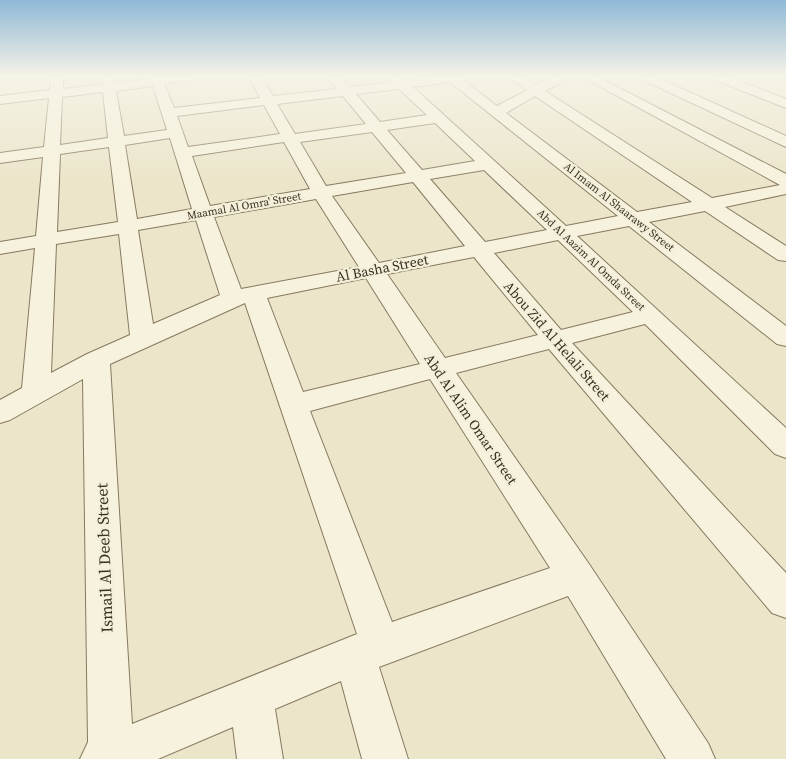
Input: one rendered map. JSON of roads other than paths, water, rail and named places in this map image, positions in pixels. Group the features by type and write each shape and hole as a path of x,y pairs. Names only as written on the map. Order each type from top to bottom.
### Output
{"street":[{"path":"36,392 54,112"},
{"path":"113,112 143,339"},
{"name":"Abd Al Alim Omar Street","path":"275,112 321,193 576,576 692,759"},
{"name":"Abou Zid Al Helali Street","path":"364,112 555,340 786,600"},
{"name":"Abd Al Aazim Al Omda Street","path":"432,112 650,315 786,446"},
{"name":"Al Imam Al Shaarawy Street","path":"497,112 786,338"},
{"path":"570,112 786,255"},
{"path":"656,112 786,181"},
{"path":"724,112 782,139"},
{"path":"169,113 203,213 293,406 368,650 385,759"},
{"path":"183,153 438,118"},
{"path":"0,158 176,133"},
{"path":"715,144 762,136 782,139"},
{"name":"Maamal Al Omra' Street","path":"0,248 488,164"},
{"name":"Al Basha Street","path":"0,413 96,360 243,296 786,189"},
{"path":"760,317 786,311"},
{"path":"293,406 650,315"},
{"name":"Ismail Al Deeb Street","path":"96,360 107,757"},
{"path":"107,757 368,650 576,576"},
{"path":"252,698 260,759"}]}
